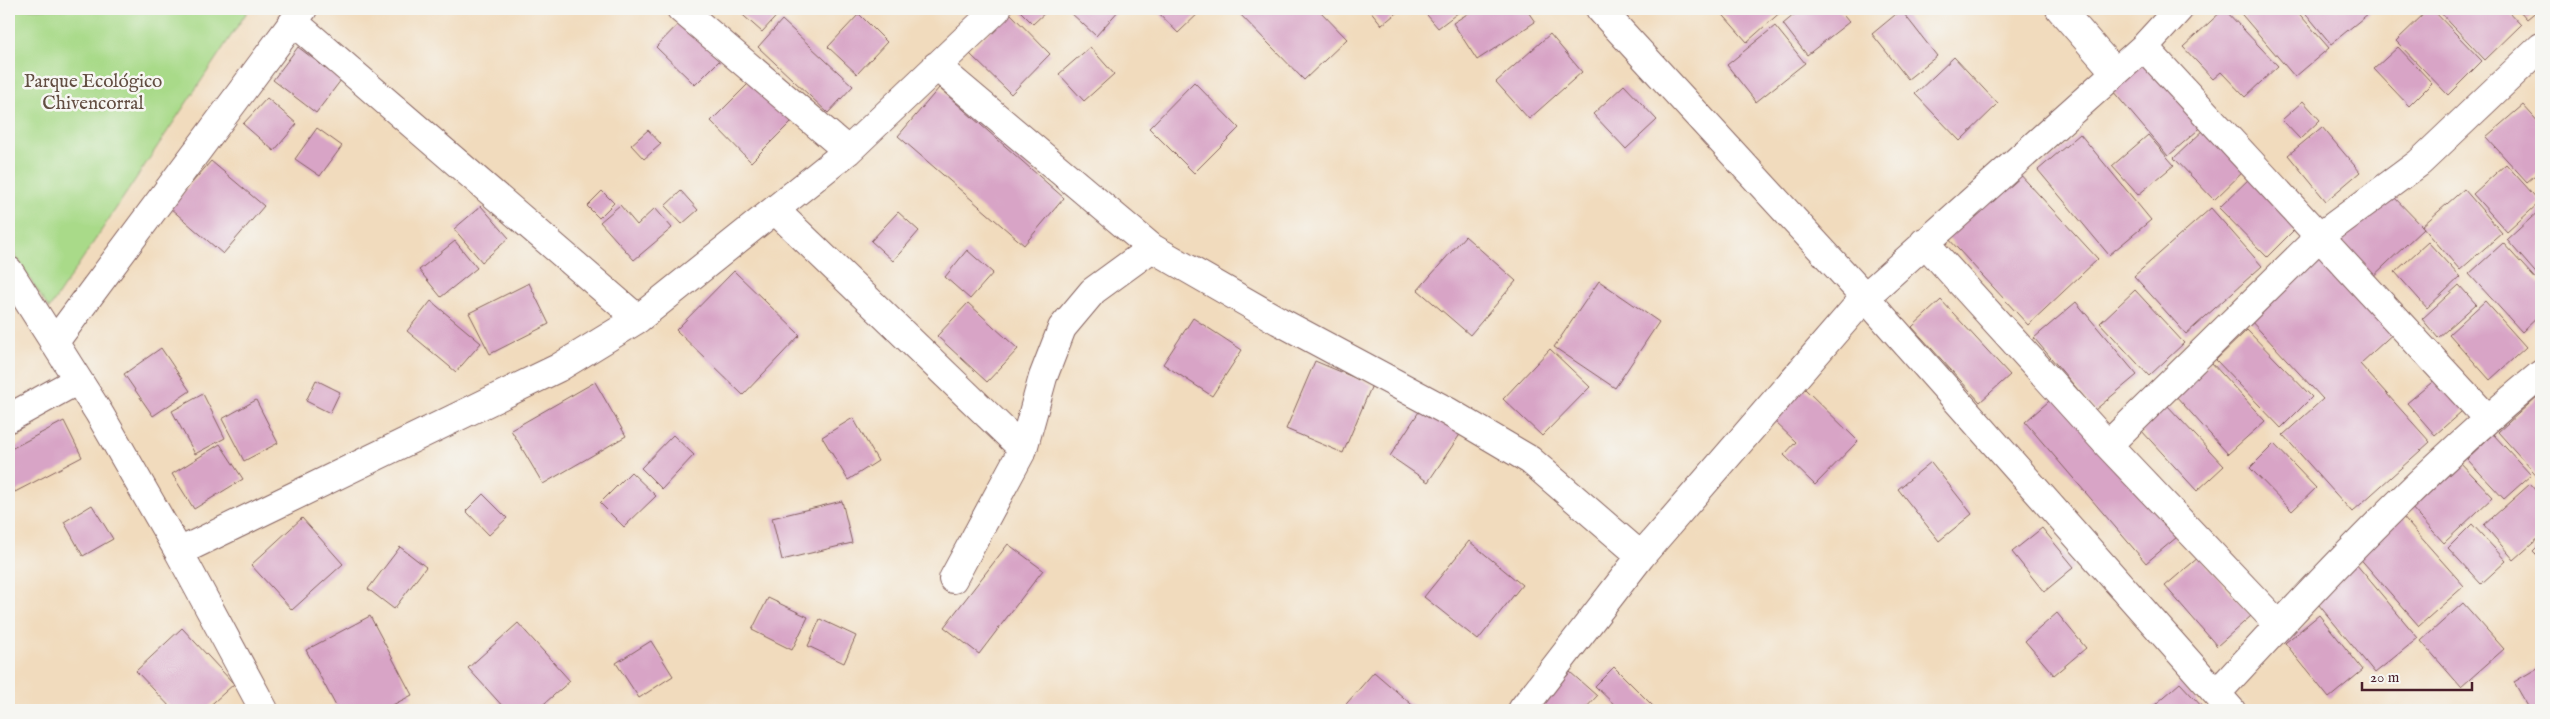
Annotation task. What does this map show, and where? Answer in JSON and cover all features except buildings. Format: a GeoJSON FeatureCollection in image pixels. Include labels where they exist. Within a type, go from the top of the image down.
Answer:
{"type":"FeatureCollection","features":[{"type":"Feature","properties":{"kind":"street"},"geometry":{"type":"LineString","coordinates":[[681,9],[848,151]]}},
{"type":"Feature","properties":{"kind":"street"},"geometry":{"type":"LineString","coordinates":[[179,552],[558,368],[638,319],[848,151],[997,9]]}},
{"type":"Feature","properties":{"kind":"street"},"geometry":{"type":"LineString","coordinates":[[1600,9],[1865,297],[2224,702],[2279,625],[2487,418],[2541,374]]}},
{"type":"Feature","properties":{"kind":"street"},"geometry":{"type":"LineString","coordinates":[[2060,9],[2115,72]]}},
{"type":"Feature","properties":{"kind":"street"},"geometry":{"type":"LineString","coordinates":[[1522,710],[1640,556],[1865,297],[1924,242],[2144,47],[2179,9]]}},
{"type":"Feature","properties":{"kind":"street"},"geometry":{"type":"LineString","coordinates":[[54,343],[299,15],[638,319]]}},
{"type":"Feature","properties":{"kind":"street"},"geometry":{"type":"LineString","coordinates":[[2144,47],[2487,418]]}},
{"type":"Feature","properties":{"kind":"street"},"geometry":{"type":"LineString","coordinates":[[2108,445],[2320,237],[2419,163],[2458,129],[2541,47]]}},
{"type":"Feature","properties":{"kind":"street"},"geometry":{"type":"LineString","coordinates":[[936,66],[1152,248],[1279,321],[1447,411],[1530,460],[1640,556]]}},
{"type":"Feature","properties":{"kind":"street"},"geometry":{"type":"LineString","coordinates":[[775,210],[1023,449]]}},
{"type":"Feature","properties":{"kind":"street"},"geometry":{"type":"LineString","coordinates":[[1924,242],[2108,445],[2279,625]]}},
{"type":"Feature","properties":{"kind":"street"},"geometry":{"type":"LineString","coordinates":[[953,580],[1023,449],[1043,377],[1062,328],[1093,291],[1152,248]]}},
{"type":"Feature","properties":{"kind":"street"},"geometry":{"type":"LineString","coordinates":[[9,271],[78,380],[179,552],[264,710]]}},
{"type":"Feature","properties":{"kind":"street"},"geometry":{"type":"LineString","coordinates":[[9,418],[78,380]]}},
{"type":"Feature","properties":{"kind":"green space","name":"Parque Ecológico Chivencorral"},"geometry":{"type":"Polygon","coordinates":[[[9,9],[249,9],[49,309],[9,246],[9,9]]]}}]}
